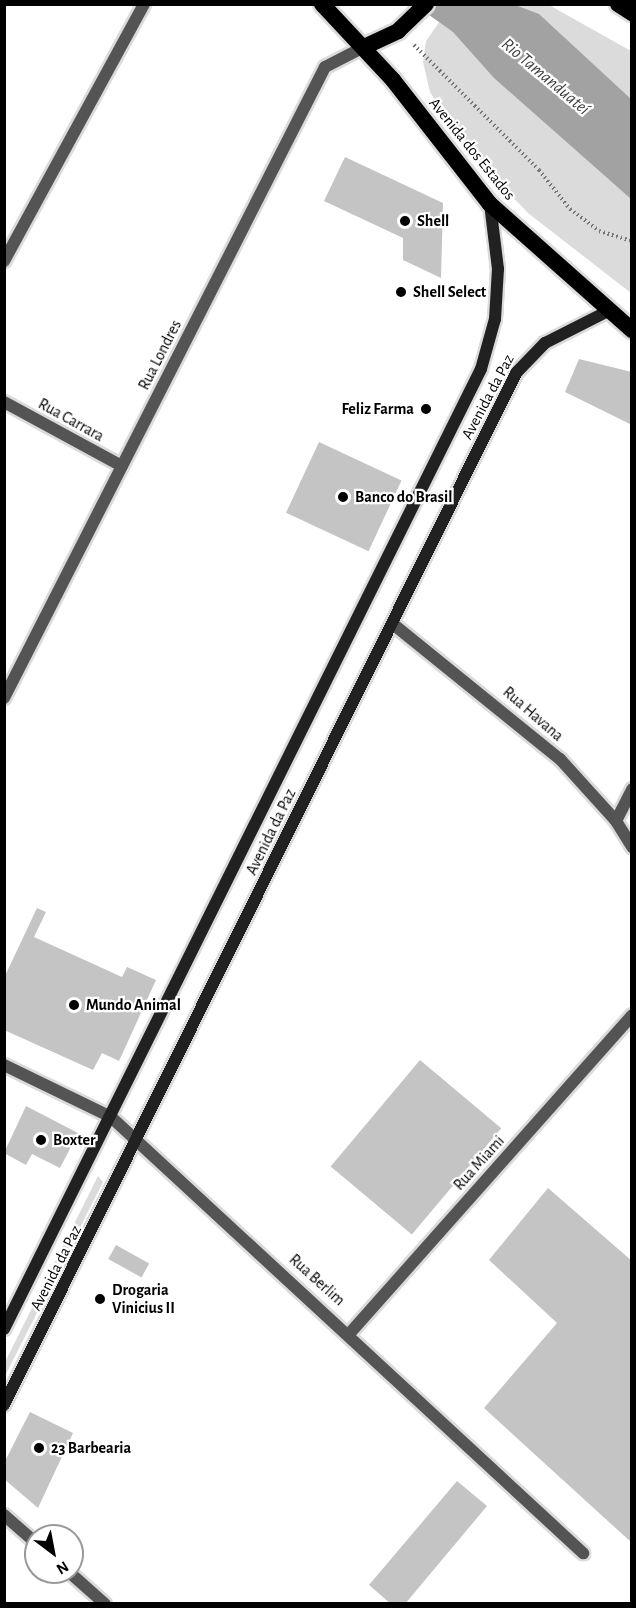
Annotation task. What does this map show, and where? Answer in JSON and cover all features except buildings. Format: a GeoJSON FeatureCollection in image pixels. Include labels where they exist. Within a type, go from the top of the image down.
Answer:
{"type":"FeatureCollection","features":[{"type":"Feature","properties":{"kind":"highway","name":"Avenida dos Estados"},"geometry":{"type":"LineString","coordinates":[[322,4],[364,47],[490,204],[606,312],[632,330]]}},
{"type":"Feature","properties":{"kind":"highway"},"geometry":{"type":"LineString","coordinates":[[364,47],[404,25],[426,4]]}},
{"type":"Feature","properties":{"kind":"highway"},"geometry":{"type":"LineString","coordinates":[[618,4],[632,13]]}},
{"type":"Feature","properties":{"kind":"main road","name":"Avenida da Paz"},"geometry":{"type":"LineString","coordinates":[[4,1329],[481,369],[495,319],[498,269],[490,204]]}},
{"type":"Feature","properties":{"kind":"main road","name":"Avenida da Paz"},"geometry":{"type":"LineString","coordinates":[[4,1405],[138,1142],[516,373],[545,343],[606,312]]}},
{"type":"Feature","properties":{"kind":"street"},"geometry":{"type":"LineString","coordinates":[[4,261],[144,4]]}},
{"type":"Feature","properties":{"kind":"street","name":"Rua Londres"},"geometry":{"type":"LineString","coordinates":[[4,698],[325,67],[364,47]]}},
{"type":"Feature","properties":{"kind":"street","name":"Rua Carrara"},"geometry":{"type":"LineString","coordinates":[[4,402],[122,466]]}},
{"type":"Feature","properties":{"kind":"street","name":"Rua Havana"},"geometry":{"type":"LineString","coordinates":[[393,624],[528,730],[616,821],[632,847]]}},
{"type":"Feature","properties":{"kind":"street"},"geometry":{"type":"LineString","coordinates":[[616,821],[632,789]]}},
{"type":"Feature","properties":{"kind":"street","name":"Rua Miami"},"geometry":{"type":"LineString","coordinates":[[350,1332],[632,1015]]}},
{"type":"Feature","properties":{"kind":"street","name":"Rua Berlim"},"geometry":{"type":"LineString","coordinates":[[4,1065],[111,1117],[350,1332],[583,1553]]}},
{"type":"Feature","properties":{"kind":"street"},"geometry":{"type":"LineString","coordinates":[[4,1515],[24,1532]]}},
{"type":"Feature","properties":{"kind":"street"},"geometry":{"type":"LineString","coordinates":[[82,1584],[105,1604]]}},
{"type":"Feature","properties":{"kind":"path"},"geometry":{"type":"LineString","coordinates":[[404,25],[570,209],[599,231],[632,241]]}},
{"type":"Feature","properties":{"kind":"shaded area"},"geometry":{"type":"Polygon","coordinates":[[[452,4],[549,5],[631,51],[631,293],[528,213],[465,147],[430,92],[423,62],[426,41],[452,4]]]}},
{"type":"Feature","properties":{"kind":"shaded area"},"geometry":{"type":"Polygon","coordinates":[[[98,1176],[103,1182],[5,1376],[5,1362],[98,1176]]]}},
{"type":"Feature","properties":{"kind":"water","name":"Rio Tamanduateí"},"geometry":{"type":"Polygon","coordinates":[[[415,5],[515,5],[539,14],[631,99],[631,199],[494,78],[453,32],[415,5]]]}},
{"type":"Feature","properties":{"kind":"place","name":"Shell"},"geometry":{"type":"Point","coordinates":[405,221]}},
{"type":"Feature","properties":{"kind":"place","name":"Shell Select"},"geometry":{"type":"Point","coordinates":[401,292]}},
{"type":"Feature","properties":{"kind":"place","name":"Feliz Farma"},"geometry":{"type":"Point","coordinates":[426,409]}},
{"type":"Feature","properties":{"kind":"place","name":"Banco do Brasil"},"geometry":{"type":"Point","coordinates":[343,497]}},
{"type":"Feature","properties":{"kind":"place","name":"Mundo Animal"},"geometry":{"type":"Point","coordinates":[74,1005]}},
{"type":"Feature","properties":{"kind":"place","name":"Boxter"},"geometry":{"type":"Point","coordinates":[41,1140]}},
{"type":"Feature","properties":{"kind":"place","name":"Drogaria Vinicius II"},"geometry":{"type":"Point","coordinates":[100,1299]}},
{"type":"Feature","properties":{"kind":"place","name":"23 Barbearia"},"geometry":{"type":"Point","coordinates":[39,1448]}}]}
